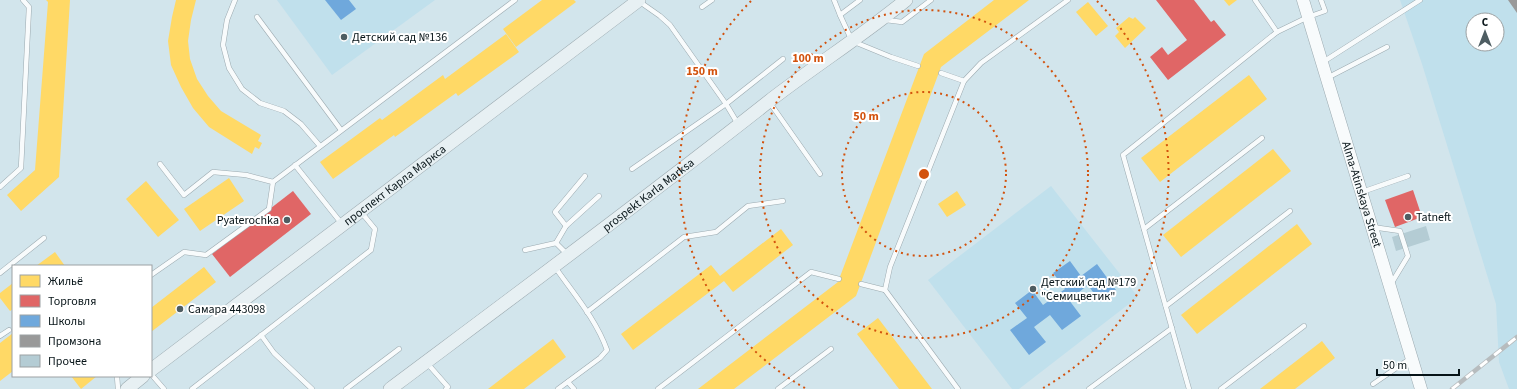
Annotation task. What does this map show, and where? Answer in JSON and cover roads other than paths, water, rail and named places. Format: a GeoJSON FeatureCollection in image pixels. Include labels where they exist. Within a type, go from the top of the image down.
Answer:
{"type":"FeatureCollection","features":[{"type":"Feature","properties":{"kind":"main road","name":"проспект Карла Маркса"},"geometry":{"type":"LineString","coordinates":[[152,369],[638,0]]}},
{"type":"Feature","properties":{"kind":"main road","name":"prospekt Karla Marksa"},"geometry":{"type":"LineString","coordinates":[[390,389],[554,267],[739,126],[769,101],[882,20],[906,0]]}},
{"type":"Feature","properties":{"kind":"main road"},"geometry":{"type":"LineString","coordinates":[[127,389],[142,377]]}},
{"type":"Feature","properties":{"kind":"street","name":"Alma-Atinskaya Street"},"geometry":{"type":"LineString","coordinates":[[1303,0],[1421,389]]}},
{"type":"Feature","properties":{"kind":"lane"},"geometry":{"type":"LineString","coordinates":[[0,187],[22,168],[29,7],[23,0]]}},
{"type":"Feature","properties":{"kind":"lane"},"geometry":{"type":"LineString","coordinates":[[235,0],[227,20],[223,44],[229,68],[242,90],[260,103],[284,111],[301,124],[320,146]]}},
{"type":"Feature","properties":{"kind":"lane"},"geometry":{"type":"LineString","coordinates":[[152,274],[184,252],[206,255],[269,208],[274,182],[515,0]]}},
{"type":"Feature","properties":{"kind":"lane"},"geometry":{"type":"LineString","coordinates":[[638,0],[670,25],[726,104],[739,126]]}},
{"type":"Feature","properties":{"kind":"lane"},"geometry":{"type":"LineString","coordinates":[[702,7],[712,0]]}},
{"type":"Feature","properties":{"kind":"lane"},"geometry":{"type":"LineString","coordinates":[[834,0],[852,41],[918,66]]}},
{"type":"Feature","properties":{"kind":"lane"},"geometry":{"type":"LineString","coordinates":[[840,15],[860,0]]}},
{"type":"Feature","properties":{"kind":"lane"},"geometry":{"type":"LineString","coordinates":[[882,20],[902,22],[932,0]]}},
{"type":"Feature","properties":{"kind":"lane"},"geometry":{"type":"LineString","coordinates":[[885,290],[890,267],[964,81],[981,63],[1068,0]]}},
{"type":"Feature","properties":{"kind":"lane"},"geometry":{"type":"LineString","coordinates":[[1255,0],[1278,32]]}},
{"type":"Feature","properties":{"kind":"lane"},"geometry":{"type":"LineString","coordinates":[[1189,389],[1123,155],[1278,32],[1308,17],[1325,11],[1321,0]]}},
{"type":"Feature","properties":{"kind":"lane"},"geometry":{"type":"LineString","coordinates":[[1322,63],[1420,0]]}},
{"type":"Feature","properties":{"kind":"lane"},"geometry":{"type":"LineString","coordinates":[[256,17],[341,130]]}},
{"type":"Feature","properties":{"kind":"lane"},"geometry":{"type":"LineString","coordinates":[[1327,78],[1387,47]]}},
{"type":"Feature","properties":{"kind":"lane"},"geometry":{"type":"LineString","coordinates":[[632,169],[726,104],[783,59]]}},
{"type":"Feature","properties":{"kind":"lane"},"geometry":{"type":"LineString","coordinates":[[941,73],[964,81]]}},
{"type":"Feature","properties":{"kind":"lane"},"geometry":{"type":"LineString","coordinates":[[769,101],[820,174]]}},
{"type":"Feature","properties":{"kind":"lane"},"geometry":{"type":"LineString","coordinates":[[1144,229],[1262,138]]}},
{"type":"Feature","properties":{"kind":"lane"},"geometry":{"type":"LineString","coordinates":[[160,164],[184,195],[213,172],[246,175],[274,182]]}},
{"type":"Feature","properties":{"kind":"lane"},"geometry":{"type":"LineString","coordinates":[[295,165],[343,225]]}},
{"type":"Feature","properties":{"kind":"lane"},"geometry":{"type":"LineString","coordinates":[[566,226],[555,212],[585,176]]}},
{"type":"Feature","properties":{"kind":"lane"},"geometry":{"type":"LineString","coordinates":[[1362,192],[1408,176]]}},
{"type":"Feature","properties":{"kind":"lane"},"geometry":{"type":"LineString","coordinates":[[525,250],[556,243],[566,226],[599,196]]}},
{"type":"Feature","properties":{"kind":"lane"},"geometry":{"type":"LineString","coordinates":[[587,312],[684,238],[716,232],[748,206],[783,201]]}},
{"type":"Feature","properties":{"kind":"lane"},"geometry":{"type":"LineString","coordinates":[[192,389],[371,250],[375,229],[361,211]]}},
{"type":"Feature","properties":{"kind":"lane"},"geometry":{"type":"LineString","coordinates":[[1166,306],[1290,211]]}},
{"type":"Feature","properties":{"kind":"lane"},"geometry":{"type":"LineString","coordinates":[[1372,227],[1400,231],[1408,256],[1390,287]]}},
{"type":"Feature","properties":{"kind":"lane"},"geometry":{"type":"LineString","coordinates":[[0,273],[44,238]]}},
{"type":"Feature","properties":{"kind":"lane"},"geometry":{"type":"LineString","coordinates":[[556,243],[568,256]]}},
{"type":"Feature","properties":{"kind":"lane"},"geometry":{"type":"LineString","coordinates":[[554,267],[587,312],[603,339],[607,350],[600,358],[558,389]]}},
{"type":"Feature","properties":{"kind":"lane"},"geometry":{"type":"LineString","coordinates":[[658,389],[811,272],[839,279]]}},
{"type":"Feature","properties":{"kind":"lane"},"geometry":{"type":"LineString","coordinates":[[861,284],[885,290],[958,389]]}},
{"type":"Feature","properties":{"kind":"lane"},"geometry":{"type":"LineString","coordinates":[[1221,389],[1304,326]]}},
{"type":"Feature","properties":{"kind":"lane"},"geometry":{"type":"LineString","coordinates":[[1089,389],[1172,328]]}},
{"type":"Feature","properties":{"kind":"lane"},"geometry":{"type":"LineString","coordinates":[[0,336],[9,330]]}},
{"type":"Feature","properties":{"kind":"lane"},"geometry":{"type":"LineString","coordinates":[[261,335],[274,353],[312,389]]}},
{"type":"Feature","properties":{"kind":"lane"},"geometry":{"type":"LineString","coordinates":[[346,389],[399,349]]}},
{"type":"Feature","properties":{"kind":"lane"},"geometry":{"type":"LineString","coordinates":[[778,389],[831,349]]}},
{"type":"Feature","properties":{"kind":"lane"},"geometry":{"type":"LineString","coordinates":[[1373,384],[1411,358]]}},
{"type":"Feature","properties":{"kind":"lane"},"geometry":{"type":"LineString","coordinates":[[426,362],[448,388],[446,389]]}},
{"type":"Feature","properties":{"kind":"lane"},"geometry":{"type":"LineString","coordinates":[[152,375],[164,389]]}},
{"type":"Feature","properties":{"kind":"lane"},"geometry":{"type":"LineString","coordinates":[[117,377],[118,389]]}},
{"type":"Feature","properties":{"kind":"lane"},"geometry":{"type":"LineString","coordinates":[[568,382],[574,389]]}},
{"type":"Feature","properties":{"kind":"railway"},"geometry":{"type":"LineString","coordinates":[[1452,389],[1517,337]]}},
{"type":"Feature","properties":{"kind":"place","name":"Детский сад №136"},"geometry":{"type":"Point","coordinates":[344,37]}},
{"type":"Feature","properties":{"kind":"place","name":"Tatneft"},"geometry":{"type":"Point","coordinates":[1408,217]}},
{"type":"Feature","properties":{"kind":"place","name":"Pyaterochka"},"geometry":{"type":"Point","coordinates":[287,220]}},
{"type":"Feature","properties":{"kind":"place","name":"Детский сад №179 \"Семицветик\""},"geometry":{"type":"Point","coordinates":[1033,289]}},
{"type":"Feature","properties":{"kind":"place","name":"Самара 443098"},"geometry":{"type":"Point","coordinates":[180,309]}}]}
